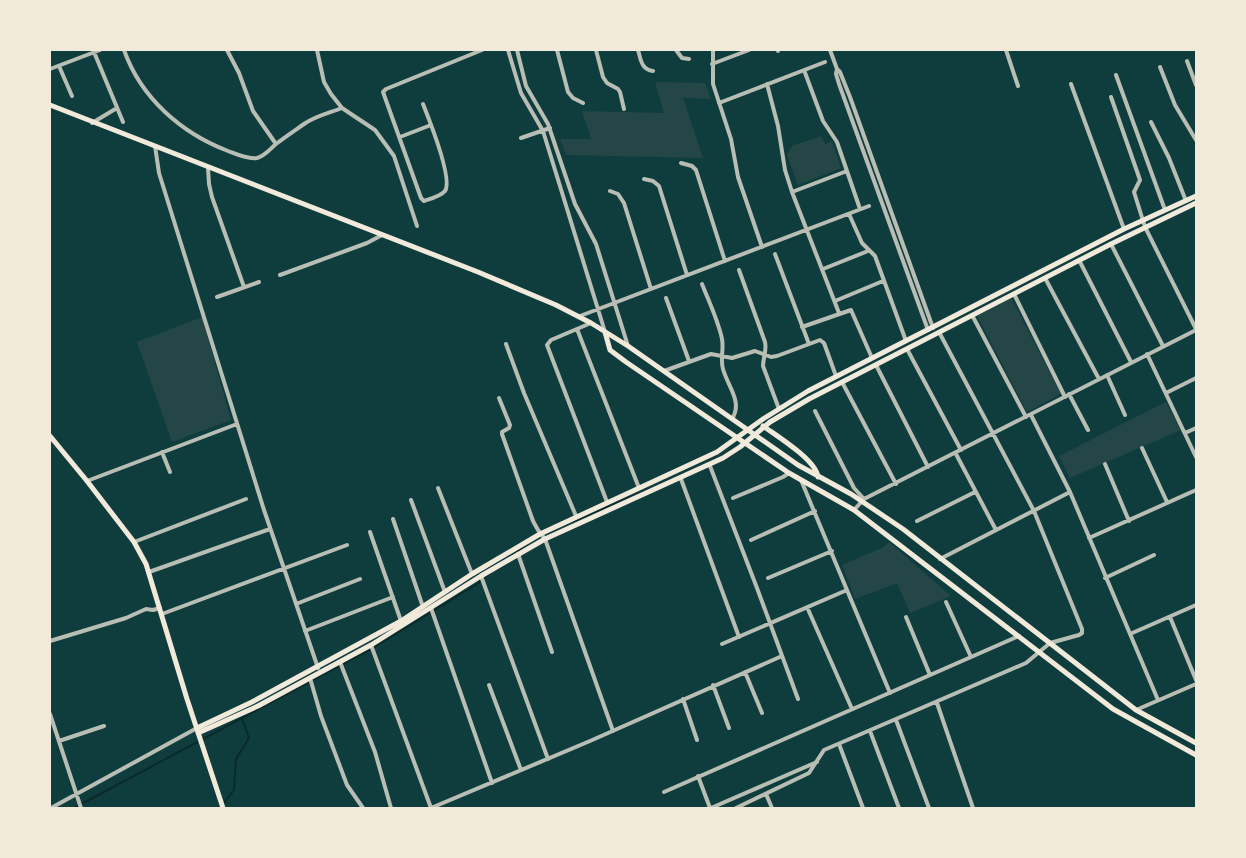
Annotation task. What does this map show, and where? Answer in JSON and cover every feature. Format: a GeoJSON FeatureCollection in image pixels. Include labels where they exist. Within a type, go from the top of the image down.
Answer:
{"type":"FeatureCollection","features":[{"type":"Feature","properties":{"kind":"main road"},"geometry":{"type":"LineString","coordinates":[[50,105],[478,272],[591,322],[664,371],[754,436],[818,477],[863,500],[1136,710],[1196,742]]}},
{"type":"Feature","properties":{"kind":"main road"},"geometry":{"type":"LineString","coordinates":[[198,731],[401,621],[472,574],[540,534],[717,452],[779,409],[836,376],[1142,220],[1196,196]]}},
{"type":"Feature","properties":{"kind":"main road"},"geometry":{"type":"LineString","coordinates":[[198,731],[237,716],[371,646],[481,576],[545,540],[710,466],[730,455],[784,413],[842,382],[1079,260],[1196,203]]}},
{"type":"Feature","properties":{"kind":"main road"},"geometry":{"type":"LineString","coordinates":[[605,332],[612,352],[801,480],[854,510],[1113,709],[1196,755]]}},
{"type":"Feature","properties":{"kind":"main road"},"geometry":{"type":"LineString","coordinates":[[758,423],[808,461],[818,477]]}},
{"type":"Feature","properties":{"kind":"main road"},"geometry":{"type":"LineString","coordinates":[[50,436],[134,542],[142,556],[149,572],[223,808]]}},
{"type":"Feature","properties":{"kind":"street"},"geometry":{"type":"LineString","coordinates":[[50,69],[100,50]]}},
{"type":"Feature","properties":{"kind":"street"},"geometry":{"type":"LineString","coordinates":[[124,50],[133,70],[152,98],[168,116],[188,131],[216,146],[251,158],[258,158],[264,155],[276,144],[311,120],[342,108]]}},
{"type":"Feature","properties":{"kind":"street"},"geometry":{"type":"LineString","coordinates":[[227,50],[239,73],[253,111],[276,144]]}},
{"type":"Feature","properties":{"kind":"street"},"geometry":{"type":"LineString","coordinates":[[317,50],[327,89],[342,108],[374,130],[388,146],[398,164],[417,226]]}},
{"type":"Feature","properties":{"kind":"street"},"geometry":{"type":"LineString","coordinates":[[462,50],[465,56]]}},
{"type":"Feature","properties":{"kind":"street"},"geometry":{"type":"LineString","coordinates":[[423,104],[440,154],[447,182],[446,189],[442,194],[423,201],[386,101],[384,90],[482,50]]}},
{"type":"Feature","properties":{"kind":"street"},"geometry":{"type":"LineString","coordinates":[[508,50],[521,93],[543,131],[605,332]]}},
{"type":"Feature","properties":{"kind":"street"},"geometry":{"type":"LineString","coordinates":[[517,50],[526,86],[550,128],[575,204],[596,244],[628,346]]}},
{"type":"Feature","properties":{"kind":"street"},"geometry":{"type":"LineString","coordinates":[[557,50],[568,92],[573,98],[583,103]]}},
{"type":"Feature","properties":{"kind":"street"},"geometry":{"type":"LineString","coordinates":[[596,50],[603,77],[607,83],[618,88],[624,109]]}},
{"type":"Feature","properties":{"kind":"street"},"geometry":{"type":"LineString","coordinates":[[638,50],[642,65],[653,71]]}},
{"type":"Feature","properties":{"kind":"street"},"geometry":{"type":"LineString","coordinates":[[676,50],[682,58],[689,59]]}},
{"type":"Feature","properties":{"kind":"street"},"geometry":{"type":"LineString","coordinates":[[713,50],[713,84],[731,139],[738,177],[762,247]]}},
{"type":"Feature","properties":{"kind":"street"},"geometry":{"type":"LineString","coordinates":[[712,64],[749,50]]}},
{"type":"Feature","properties":{"kind":"street"},"geometry":{"type":"LineString","coordinates":[[830,50],[850,97],[930,329]]}},
{"type":"Feature","properties":{"kind":"street"},"geometry":{"type":"LineString","coordinates":[[1006,50],[1018,86]]}},
{"type":"Feature","properties":{"kind":"street"},"geometry":{"type":"LineString","coordinates":[[94,52],[122,122]]}},
{"type":"Feature","properties":{"kind":"street"},"geometry":{"type":"LineString","coordinates":[[1187,61],[1196,85]]}},
{"type":"Feature","properties":{"kind":"street"},"geometry":{"type":"LineString","coordinates":[[719,103],[825,62]]}},
{"type":"Feature","properties":{"kind":"street"},"geometry":{"type":"LineString","coordinates":[[59,66],[72,96]]}},
{"type":"Feature","properties":{"kind":"street"},"geometry":{"type":"LineString","coordinates":[[1160,67],[1175,106],[1196,140]]}},
{"type":"Feature","properties":{"kind":"street"},"geometry":{"type":"LineString","coordinates":[[804,70],[823,122],[836,139],[860,209]]}},
{"type":"Feature","properties":{"kind":"street"},"geometry":{"type":"LineString","coordinates":[[1116,75],[1164,210]]}},
{"type":"Feature","properties":{"kind":"street"},"geometry":{"type":"LineString","coordinates":[[767,84],[792,192],[839,313]]}},
{"type":"Feature","properties":{"kind":"street"},"geometry":{"type":"LineString","coordinates":[[1072,84],[1124,229]]}},
{"type":"Feature","properties":{"kind":"street"},"geometry":{"type":"LineString","coordinates":[[854,510],[863,500],[1196,330],[1142,220],[1134,192],[1140,180],[1111,97]]}},
{"type":"Feature","properties":{"kind":"street"},"geometry":{"type":"LineString","coordinates":[[92,122],[117,108]]}},
{"type":"Feature","properties":{"kind":"street"},"geometry":{"type":"LineString","coordinates":[[1151,122],[1169,158],[1186,201]]}},
{"type":"Feature","properties":{"kind":"street"},"geometry":{"type":"LineString","coordinates":[[400,137],[431,125]]}},
{"type":"Feature","properties":{"kind":"street"},"geometry":{"type":"LineString","coordinates":[[521,138],[550,128]]}},
{"type":"Feature","properties":{"kind":"street"},"geometry":{"type":"LineString","coordinates":[[156,146],[159,173],[236,424],[320,673]]}},
{"type":"Feature","properties":{"kind":"street"},"geometry":{"type":"LineString","coordinates":[[681,163],[692,166],[696,170],[725,261]]}},
{"type":"Feature","properties":{"kind":"street"},"geometry":{"type":"LineString","coordinates":[[208,168],[212,197],[244,287]]}},
{"type":"Feature","properties":{"kind":"street"},"geometry":{"type":"LineString","coordinates":[[792,192],[847,171]]}},
{"type":"Feature","properties":{"kind":"street"},"geometry":{"type":"LineString","coordinates":[[644,179],[653,181],[659,186],[687,275]]}},
{"type":"Feature","properties":{"kind":"street"},"geometry":{"type":"LineString","coordinates":[[610,191],[618,194],[624,203],[651,289]]}},
{"type":"Feature","properties":{"kind":"street"},"geometry":{"type":"LineString","coordinates":[[580,316],[869,206]]}},
{"type":"Feature","properties":{"kind":"street"},"geometry":{"type":"LineString","coordinates":[[849,214],[860,239],[875,256],[906,341]]}},
{"type":"Feature","properties":{"kind":"street"},"geometry":{"type":"LineString","coordinates":[[280,275],[367,243],[382,235]]}},
{"type":"Feature","properties":{"kind":"street"},"geometry":{"type":"LineString","coordinates":[[1111,244],[1163,346]]}},
{"type":"Feature","properties":{"kind":"street"},"geometry":{"type":"LineString","coordinates":[[823,269],[868,250]]}},
{"type":"Feature","properties":{"kind":"street"},"geometry":{"type":"LineString","coordinates":[[775,254],[809,344]]}},
{"type":"Feature","properties":{"kind":"street"},"geometry":{"type":"LineString","coordinates":[[1079,260],[1131,362]]}},
{"type":"Feature","properties":{"kind":"street"},"geometry":{"type":"LineString","coordinates":[[739,270],[765,342],[763,366],[779,409]]}},
{"type":"Feature","properties":{"kind":"street"},"geometry":{"type":"LineString","coordinates":[[1044,278],[1099,379]]}},
{"type":"Feature","properties":{"kind":"street"},"geometry":{"type":"LineString","coordinates":[[835,301],[883,281]]}},
{"type":"Feature","properties":{"kind":"street"},"geometry":{"type":"LineString","coordinates":[[217,297],[259,282]]}},
{"type":"Feature","properties":{"kind":"street"},"geometry":{"type":"LineString","coordinates":[[702,284],[721,334],[723,347],[722,369],[737,408],[732,419]]}},
{"type":"Feature","properties":{"kind":"street"},"geometry":{"type":"LineString","coordinates":[[1014,294],[1067,396],[1088,430]]}},
{"type":"Feature","properties":{"kind":"street"},"geometry":{"type":"LineString","coordinates":[[666,298],[689,361]]}},
{"type":"Feature","properties":{"kind":"street"},"geometry":{"type":"LineString","coordinates":[[802,327],[839,313],[849,310],[853,311],[872,358]]}},
{"type":"Feature","properties":{"kind":"street"},"geometry":{"type":"LineString","coordinates":[[972,315],[1026,417]]}},
{"type":"Feature","properties":{"kind":"street"},"geometry":{"type":"LineString","coordinates":[[591,322],[551,340],[547,345],[607,502]]}},
{"type":"Feature","properties":{"kind":"street"},"geometry":{"type":"LineString","coordinates":[[577,329],[639,488]]}},
{"type":"Feature","properties":{"kind":"street"},"geometry":{"type":"LineString","coordinates":[[736,808],[809,773],[824,750],[1026,663],[1050,643],[1081,634],[1082,629],[1034,511],[940,332]]}},
{"type":"Feature","properties":{"kind":"street"},"geometry":{"type":"LineString","coordinates":[[664,371],[710,354],[735,358],[756,351],[771,356],[783,355],[817,340],[822,342],[836,376]]}},
{"type":"Feature","properties":{"kind":"street"},"geometry":{"type":"LineString","coordinates":[[506,344],[524,394],[576,516]]}},
{"type":"Feature","properties":{"kind":"street"},"geometry":{"type":"LineString","coordinates":[[907,349],[962,450]]}},
{"type":"Feature","properties":{"kind":"street"},"geometry":{"type":"LineString","coordinates":[[1147,354],[1196,457]]}},
{"type":"Feature","properties":{"kind":"street"},"geometry":{"type":"LineString","coordinates":[[876,365],[928,467]]}},
{"type":"Feature","properties":{"kind":"street"},"geometry":{"type":"LineString","coordinates":[[1107,375],[1125,415]]}},
{"type":"Feature","properties":{"kind":"street"},"geometry":{"type":"LineString","coordinates":[[1166,393],[1196,378]]}},
{"type":"Feature","properties":{"kind":"street"},"geometry":{"type":"LineString","coordinates":[[842,382],[896,484]]}},
{"type":"Feature","properties":{"kind":"street"},"geometry":{"type":"LineString","coordinates":[[499,398],[510,425],[502,434],[533,521],[545,540],[613,731]]}},
{"type":"Feature","properties":{"kind":"street"},"geometry":{"type":"LineString","coordinates":[[815,411],[854,488],[863,500]]}},
{"type":"Feature","properties":{"kind":"street"},"geometry":{"type":"LineString","coordinates":[[1031,414],[1070,492],[1158,700]]}},
{"type":"Feature","properties":{"kind":"street"},"geometry":{"type":"LineString","coordinates":[[87,481],[236,424]]}},
{"type":"Feature","properties":{"kind":"street"},"geometry":{"type":"LineString","coordinates":[[1185,433],[1196,428]]}},
{"type":"Feature","properties":{"kind":"street"},"geometry":{"type":"LineString","coordinates":[[1142,448],[1167,502]]}},
{"type":"Feature","properties":{"kind":"street"},"geometry":{"type":"LineString","coordinates":[[162,452],[170,472]]}},
{"type":"Feature","properties":{"kind":"street"},"geometry":{"type":"LineString","coordinates":[[956,454],[996,530]]}},
{"type":"Feature","properties":{"kind":"street"},"geometry":{"type":"LineString","coordinates":[[1105,464],[1129,520]]}},
{"type":"Feature","properties":{"kind":"street"},"geometry":{"type":"LineString","coordinates":[[710,466],[798,699]]}},
{"type":"Feature","properties":{"kind":"street"},"geometry":{"type":"LineString","coordinates":[[733,498],[783,477],[789,472]]}},
{"type":"Feature","properties":{"kind":"street"},"geometry":{"type":"LineString","coordinates":[[681,479],[739,637]]}},
{"type":"Feature","properties":{"kind":"street"},"geometry":{"type":"LineString","coordinates":[[801,480],[890,693]]}},
{"type":"Feature","properties":{"kind":"street"},"geometry":{"type":"LineString","coordinates":[[438,488],[472,574]]}},
{"type":"Feature","properties":{"kind":"street"},"geometry":{"type":"LineString","coordinates":[[1089,538],[1196,490]]}},
{"type":"Feature","properties":{"kind":"street"},"geometry":{"type":"LineString","coordinates":[[917,521],[975,492]]}},
{"type":"Feature","properties":{"kind":"street"},"geometry":{"type":"LineString","coordinates":[[940,559],[1070,492]]}},
{"type":"Feature","properties":{"kind":"street"},"geometry":{"type":"LineString","coordinates":[[134,542],[246,499]]}},
{"type":"Feature","properties":{"kind":"street"},"geometry":{"type":"LineString","coordinates":[[411,500],[445,592]]}},
{"type":"Feature","properties":{"kind":"street"},"geometry":{"type":"LineString","coordinates":[[751,540],[815,511]]}},
{"type":"Feature","properties":{"kind":"street"},"geometry":{"type":"LineString","coordinates":[[393,519],[423,607]]}},
{"type":"Feature","properties":{"kind":"street"},"geometry":{"type":"LineString","coordinates":[[149,572],[270,529]]}},
{"type":"Feature","properties":{"kind":"street"},"geometry":{"type":"LineString","coordinates":[[370,532],[401,621]]}},
{"type":"Feature","properties":{"kind":"street"},"geometry":{"type":"LineString","coordinates":[[162,614],[347,545]]}},
{"type":"Feature","properties":{"kind":"street"},"geometry":{"type":"LineString","coordinates":[[768,578],[832,551]]}},
{"type":"Feature","properties":{"kind":"street"},"geometry":{"type":"LineString","coordinates":[[518,554],[552,652]]}},
{"type":"Feature","properties":{"kind":"street"},"geometry":{"type":"LineString","coordinates":[[1105,578],[1154,556]]}},
{"type":"Feature","properties":{"kind":"street"},"geometry":{"type":"LineString","coordinates":[[481,576],[548,759]]}},
{"type":"Feature","properties":{"kind":"street"},"geometry":{"type":"LineString","coordinates":[[296,604],[360,579]]}},
{"type":"Feature","properties":{"kind":"street"},"geometry":{"type":"LineString","coordinates":[[722,644],[847,590]]}},
{"type":"Feature","properties":{"kind":"street"},"geometry":{"type":"LineString","coordinates":[[305,631],[393,597]]}},
{"type":"Feature","properties":{"kind":"street"},"geometry":{"type":"LineString","coordinates":[[946,602],[971,657]]}},
{"type":"Feature","properties":{"kind":"street"},"geometry":{"type":"LineString","coordinates":[[1130,634],[1196,605]]}},
{"type":"Feature","properties":{"kind":"street"},"geometry":{"type":"LineString","coordinates":[[807,607],[852,710]]}},
{"type":"Feature","properties":{"kind":"street"},"geometry":{"type":"LineString","coordinates":[[50,641],[126,618],[146,609],[160,608]]}},
{"type":"Feature","properties":{"kind":"street"},"geometry":{"type":"LineString","coordinates":[[431,608],[492,783]]}},
{"type":"Feature","properties":{"kind":"street"},"geometry":{"type":"LineString","coordinates":[[906,617],[930,676]]}},
{"type":"Feature","properties":{"kind":"street"},"geometry":{"type":"LineString","coordinates":[[1170,617],[1196,680]]}},
{"type":"Feature","properties":{"kind":"street"},"geometry":{"type":"LineString","coordinates":[[664,792],[1019,636]]}},
{"type":"Feature","properties":{"kind":"street"},"geometry":{"type":"LineString","coordinates":[[371,646],[432,808],[782,656]]}},
{"type":"Feature","properties":{"kind":"street"},"geometry":{"type":"LineString","coordinates":[[340,662],[374,748],[390,808]]}},
{"type":"Feature","properties":{"kind":"street"},"geometry":{"type":"LineString","coordinates":[[745,672],[762,713]]}},
{"type":"Feature","properties":{"kind":"street"},"geometry":{"type":"LineString","coordinates":[[310,678],[320,716],[347,785],[363,808]]}},
{"type":"Feature","properties":{"kind":"street"},"geometry":{"type":"LineString","coordinates":[[1136,710],[1196,684]]}},
{"type":"Feature","properties":{"kind":"street"},"geometry":{"type":"LineString","coordinates":[[489,685],[521,770]]}},
{"type":"Feature","properties":{"kind":"street"},"geometry":{"type":"LineString","coordinates":[[713,685],[729,728]]}},
{"type":"Feature","properties":{"kind":"street"},"geometry":{"type":"LineString","coordinates":[[683,699],[697,740]]}},
{"type":"Feature","properties":{"kind":"street"},"geometry":{"type":"LineString","coordinates":[[937,702],[973,808]]}},
{"type":"Feature","properties":{"kind":"street"},"geometry":{"type":"LineString","coordinates":[[50,714],[81,808]]}},
{"type":"Feature","properties":{"kind":"street"},"geometry":{"type":"LineString","coordinates":[[896,720],[929,808]]}},
{"type":"Feature","properties":{"kind":"street"},"geometry":{"type":"LineString","coordinates":[[59,741],[104,726]]}},
{"type":"Feature","properties":{"kind":"street"},"geometry":{"type":"LineString","coordinates":[[51,808],[198,731]]}},
{"type":"Feature","properties":{"kind":"street"},"geometry":{"type":"LineString","coordinates":[[870,731],[898,808]]}},
{"type":"Feature","properties":{"kind":"street"},"geometry":{"type":"LineString","coordinates":[[839,744],[863,808]]}},
{"type":"Feature","properties":{"kind":"street"},"geometry":{"type":"LineString","coordinates":[[698,776],[711,808],[817,762]]}},
{"type":"Feature","properties":{"kind":"street"},"geometry":{"type":"LineString","coordinates":[[766,794],[772,808]]}},
{"type":"Feature","properties":{"kind":"shaded area"},"geometry":{"type":"Polygon","coordinates":[[[655,82],[705,83],[711,99],[683,98],[703,158],[566,155],[560,139],[591,139],[582,111],[664,113],[655,82]]]}},
{"type":"Feature","properties":{"kind":"shaded area"},"geometry":{"type":"Polygon","coordinates":[[[821,136],[825,144],[832,141],[841,168],[798,185],[787,155],[792,146],[821,136]]]}},
{"type":"Feature","properties":{"kind":"shaded area"},"geometry":{"type":"Polygon","coordinates":[[[1011,298],[1061,394],[1027,412],[977,316],[1011,298]]]}},
{"type":"Feature","properties":{"kind":"shaded area"},"geometry":{"type":"Polygon","coordinates":[[[202,317],[231,420],[172,442],[137,342],[202,317]]]}},
{"type":"Feature","properties":{"kind":"shaded area"},"geometry":{"type":"Polygon","coordinates":[[[1166,402],[1181,430],[1070,478],[1059,456],[1166,402]]]}},
{"type":"Feature","properties":{"kind":"shaded area"},"geometry":{"type":"Polygon","coordinates":[[[889,542],[951,596],[910,613],[897,583],[855,599],[842,565],[884,547],[889,542]]]}},
{"type":"Feature","properties":{"kind":"waterway"},"geometry":{"type":"LineString","coordinates":[[574,521],[650,489]]}},
{"type":"Feature","properties":{"kind":"waterway"},"geometry":{"type":"LineString","coordinates":[[513,555],[527,544]]}},
{"type":"Feature","properties":{"kind":"waterway"},"geometry":{"type":"LineString","coordinates":[[74,808],[373,648],[477,584],[490,573]]}},
{"type":"Feature","properties":{"kind":"waterway"},"geometry":{"type":"LineString","coordinates":[[220,808],[234,790],[236,759],[249,738],[242,718]]}}]}
